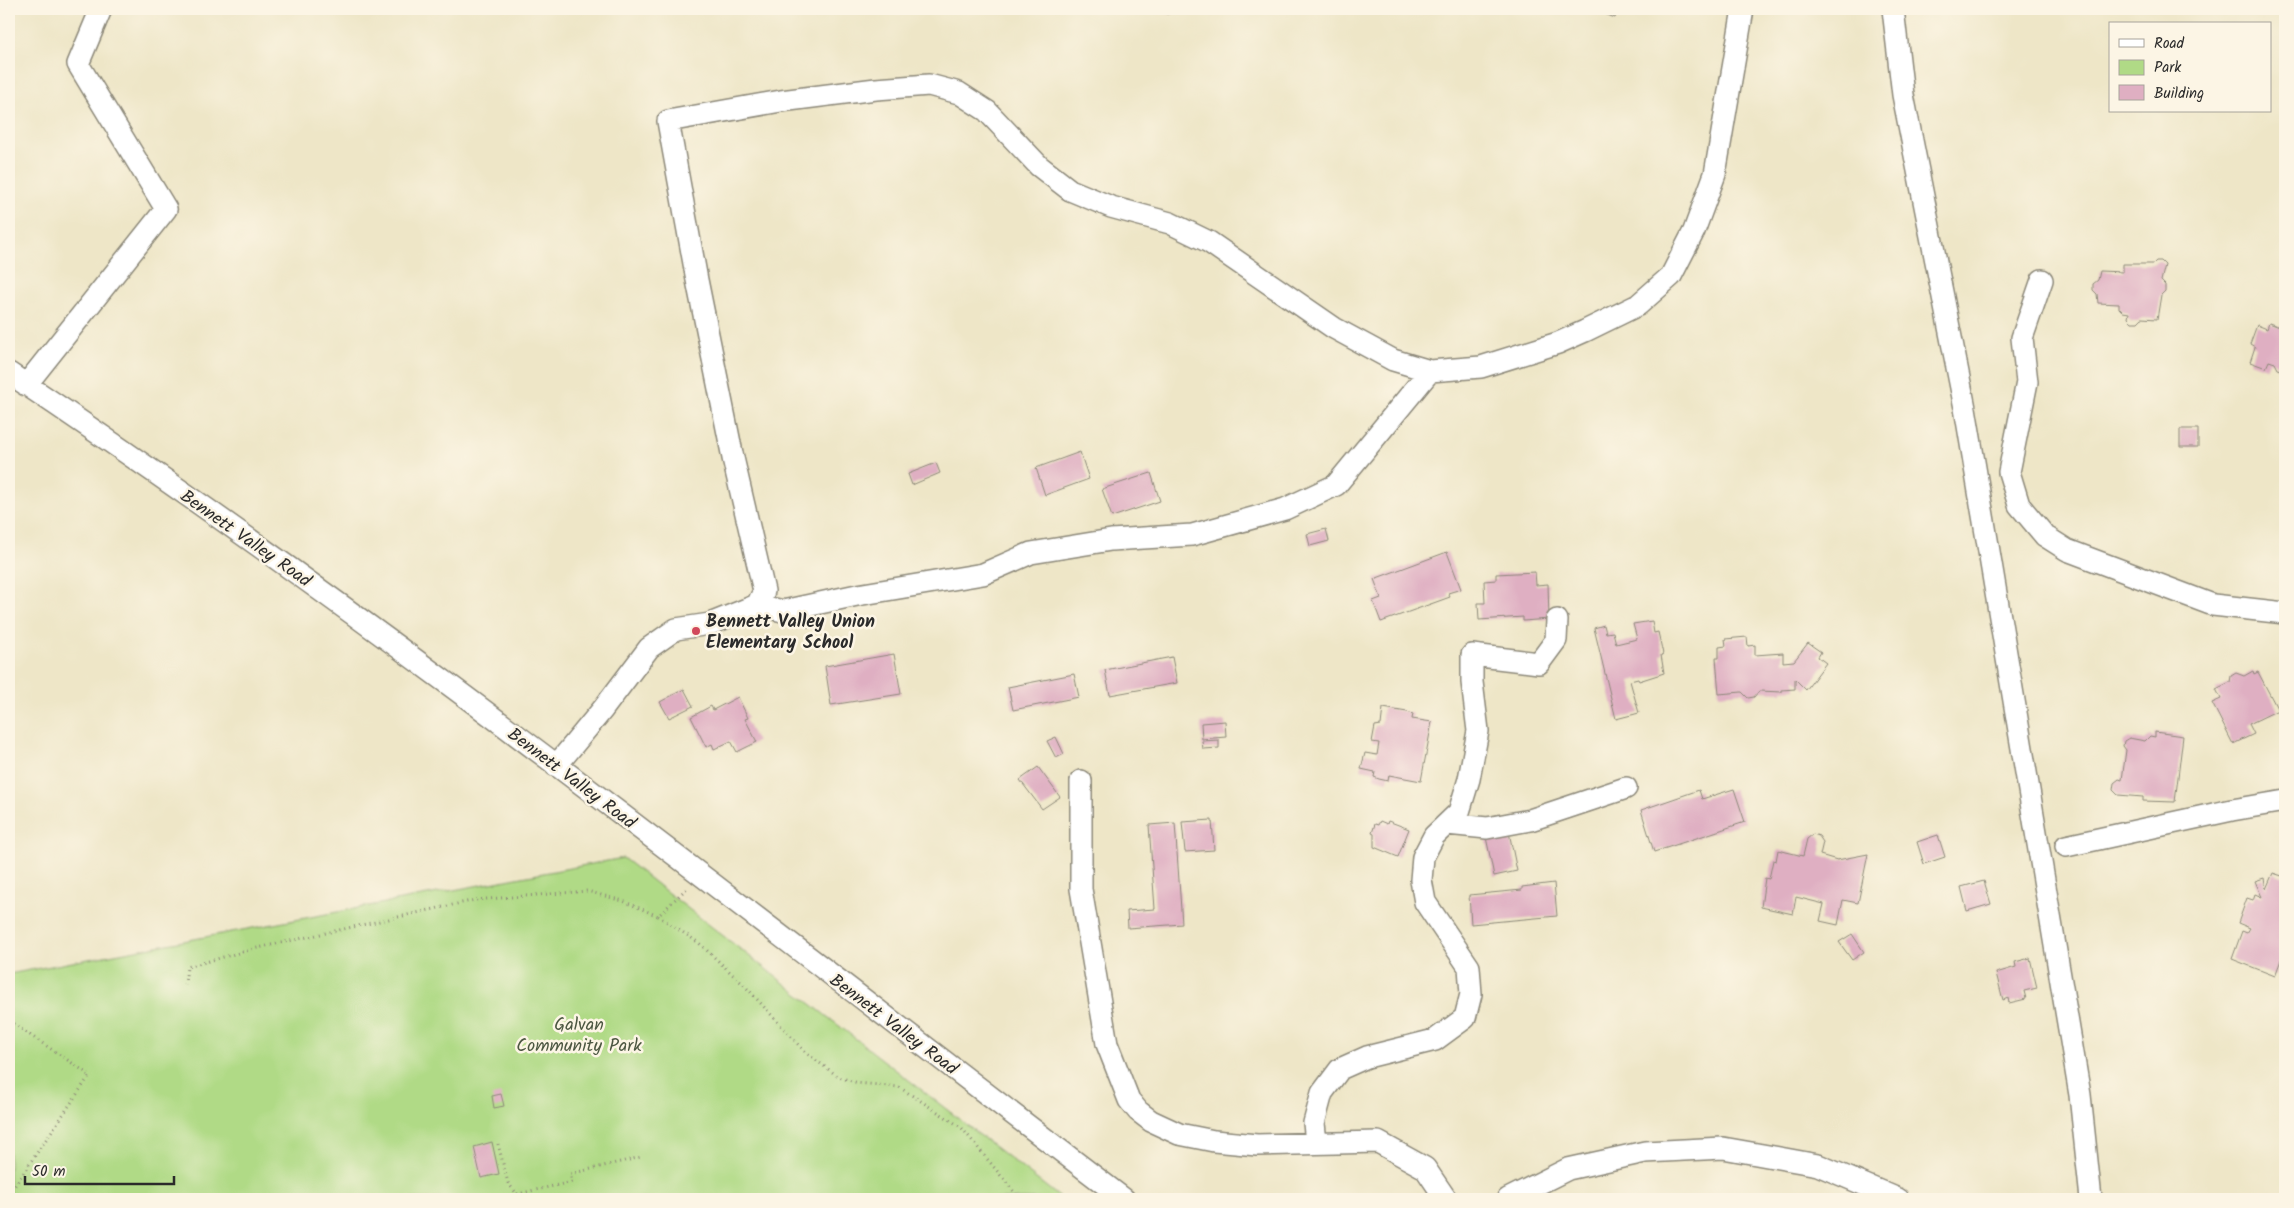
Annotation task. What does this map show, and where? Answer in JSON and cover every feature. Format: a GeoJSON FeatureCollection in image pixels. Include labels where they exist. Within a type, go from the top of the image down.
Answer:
{"type":"FeatureCollection","features":[{"type":"Feature","properties":{"kind":"street"},"geometry":{"type":"LineString","coordinates":[[26,385],[166,209],[78,64],[101,9]]}},
{"type":"Feature","properties":{"kind":"street"},"geometry":{"type":"LineString","coordinates":[[757,605],[764,591],[733,458],[696,280],[668,121],[781,101],[876,89],[929,85],[959,93],[987,111],[1039,166],[1070,190],[1111,207],[1170,224],[1209,242],[1334,328],[1393,360],[1430,371],[1481,367],[1558,343],[1638,305],[1671,276],[1694,231],[1715,174],[1743,9]]}},
{"type":"Feature","properties":{"kind":"street"},"geometry":{"type":"LineString","coordinates":[[1893,9],[1903,95],[1965,408],[2080,1095],[2092,1199]]}},
{"type":"Feature","properties":{"kind":"street"},"geometry":{"type":"LineString","coordinates":[[2042,280],[2022,338],[2027,382],[2009,472],[2019,505],[2045,536],[2067,550],[2213,605],[2285,613]]}},
{"type":"Feature","properties":{"kind":"street"},"geometry":{"type":"LineString","coordinates":[[556,766],[603,709],[649,648],[676,629],[710,624],[757,605],[783,611],[857,595],[983,574],[1031,553],[1111,540],[1192,535],[1285,509],[1336,485],[1430,371]]}},
{"type":"Feature","properties":{"kind":"street","name":"Bennett Valley Road"},"geometry":{"type":"LineString","coordinates":[[9,373],[269,553],[556,766],[1124,1199]]}},
{"type":"Feature","properties":{"kind":"street"},"geometry":{"type":"LineString","coordinates":[[1316,1143],[1314,1123],[1322,1093],[1340,1069],[1367,1057],[1435,1040],[1465,1018],[1470,994],[1469,968],[1425,902],[1421,880],[1423,857],[1434,836],[1459,812],[1469,780],[1478,732],[1472,682],[1472,655],[1539,663],[1556,640],[1557,620]]}},
{"type":"Feature","properties":{"kind":"street"},"geometry":{"type":"LineString","coordinates":[[1081,781],[1082,888],[1108,1044],[1129,1100],[1138,1111],[1151,1122],[1179,1134],[1214,1141],[1257,1145],[1378,1142],[1425,1168],[1446,1199]]}},
{"type":"Feature","properties":{"kind":"street"},"geometry":{"type":"LineString","coordinates":[[1447,824],[1487,828],[1530,820],[1626,788]]}},
{"type":"Feature","properties":{"kind":"street"},"geometry":{"type":"LineString","coordinates":[[2066,846],[2232,810],[2285,801]]}},
{"type":"Feature","properties":{"kind":"street"},"geometry":{"type":"LineString","coordinates":[[1508,1199],[1568,1169],[1645,1152],[1723,1148],[1818,1165],[1898,1199]]}},
{"type":"Feature","properties":{"kind":"path"},"geometry":{"type":"LineString","coordinates":[[658,916],[700,876]]}},
{"type":"Feature","properties":{"kind":"path"},"geometry":{"type":"LineString","coordinates":[[185,985],[187,967],[253,949],[475,900],[587,891],[623,901],[658,916],[699,943],[745,986],[806,1053],[839,1077],[858,1083],[899,1087],[961,1127],[1020,1199]]}},
{"type":"Feature","properties":{"kind":"path"},"geometry":{"type":"LineString","coordinates":[[9,1020],[90,1075],[9,1194]]}},
{"type":"Feature","properties":{"kind":"path"},"geometry":{"type":"LineString","coordinates":[[498,1144],[508,1183],[521,1199]]}},
{"type":"Feature","properties":{"kind":"path"},"geometry":{"type":"LineString","coordinates":[[517,1194],[572,1182],[570,1174],[641,1157]]}},
{"type":"Feature","properties":{"kind":"green space","name":"Galvan Community Park"},"geometry":{"type":"Polygon","coordinates":[[[623,858],[1062,1199],[9,1199],[9,974],[623,858]]]}},
{"type":"Feature","properties":{"kind":"building"},"geometry":{"type":"Polygon","coordinates":[[[1166,9],[1174,9],[1174,13],[1166,14],[1166,9]]]}},
{"type":"Feature","properties":{"kind":"building"},"geometry":{"type":"Polygon","coordinates":[[[1592,9],[1618,9],[1615,18],[1592,9]]]}},
{"type":"Feature","properties":{"kind":"building"},"geometry":{"type":"Polygon","coordinates":[[[2156,261],[2161,261],[2165,265],[2161,281],[2165,285],[2165,291],[2161,295],[2157,319],[2142,318],[2138,322],[2132,322],[2128,318],[2129,313],[2123,312],[2119,308],[2119,304],[2098,303],[2097,294],[2093,290],[2093,284],[2098,280],[2100,271],[2123,272],[2123,264],[2153,264],[2156,261]]]}},
{"type":"Feature","properties":{"kind":"building"},"geometry":{"type":"Polygon","coordinates":[[[2269,323],[2285,329],[2285,371],[2278,369],[2275,363],[2269,361],[2266,368],[2250,362],[2255,347],[2250,344],[2257,325],[2267,329],[2269,323]]]}},
{"type":"Feature","properties":{"kind":"building"},"geometry":{"type":"Polygon","coordinates":[[[2180,429],[2198,429],[2198,447],[2180,447],[2180,429]]]}},
{"type":"Feature","properties":{"kind":"building"},"geometry":{"type":"Polygon","coordinates":[[[1080,452],[1089,479],[1045,495],[1036,468],[1080,452]]]}},
{"type":"Feature","properties":{"kind":"building"},"geometry":{"type":"Polygon","coordinates":[[[936,463],[940,473],[912,485],[908,474],[936,463]]]}},
{"type":"Feature","properties":{"kind":"building"},"geometry":{"type":"Polygon","coordinates":[[[1151,473],[1160,501],[1112,517],[1102,489],[1151,473]]]}},
{"type":"Feature","properties":{"kind":"building"},"geometry":{"type":"Polygon","coordinates":[[[1326,529],[1329,541],[1310,546],[1307,534],[1326,529]]]}},
{"type":"Feature","properties":{"kind":"building"},"geometry":{"type":"Polygon","coordinates":[[[1447,552],[1461,589],[1448,593],[1450,597],[1381,622],[1373,601],[1381,598],[1374,579],[1447,552]]]}},
{"type":"Feature","properties":{"kind":"building"},"geometry":{"type":"Polygon","coordinates":[[[1535,572],[1536,585],[1548,584],[1549,619],[1523,621],[1523,617],[1479,620],[1478,603],[1485,603],[1484,581],[1496,580],[1496,574],[1535,572]]]}},
{"type":"Feature","properties":{"kind":"building"},"geometry":{"type":"Polygon","coordinates":[[[822,616],[824,625],[808,628],[806,619],[822,616]]]}},
{"type":"Feature","properties":{"kind":"building"},"geometry":{"type":"Polygon","coordinates":[[[1652,621],[1654,633],[1658,632],[1663,654],[1661,655],[1664,673],[1639,681],[1638,679],[1630,681],[1639,713],[1616,719],[1594,628],[1604,625],[1606,633],[1613,632],[1616,644],[1637,639],[1633,624],[1652,621]]]}},
{"type":"Feature","properties":{"kind":"building"},"geometry":{"type":"Polygon","coordinates":[[[1747,637],[1748,646],[1755,645],[1755,655],[1783,653],[1783,662],[1794,661],[1808,643],[1821,652],[1818,657],[1826,663],[1806,690],[1795,679],[1795,689],[1782,690],[1782,692],[1759,691],[1754,697],[1748,698],[1742,692],[1719,694],[1716,658],[1719,658],[1719,647],[1726,646],[1725,639],[1747,637]]]}},
{"type":"Feature","properties":{"kind":"building"},"geometry":{"type":"Polygon","coordinates":[[[894,654],[901,694],[831,705],[825,666],[894,654]]]}},
{"type":"Feature","properties":{"kind":"building"},"geometry":{"type":"Polygon","coordinates":[[[1172,657],[1177,683],[1110,695],[1105,670],[1172,657]]]}},
{"type":"Feature","properties":{"kind":"building"},"geometry":{"type":"Polygon","coordinates":[[[2253,671],[2254,674],[2258,672],[2278,710],[2249,724],[2254,734],[2233,744],[2212,703],[2221,699],[2216,689],[2230,682],[2231,676],[2236,673],[2244,676],[2253,671]]]}},
{"type":"Feature","properties":{"kind":"building"},"geometry":{"type":"Polygon","coordinates":[[[1074,674],[1079,697],[1013,710],[1008,687],[1074,674]]]}},
{"type":"Feature","properties":{"kind":"building"},"geometry":{"type":"Polygon","coordinates":[[[684,689],[693,706],[669,718],[660,702],[684,689]]]}},
{"type":"Feature","properties":{"kind":"building"},"geometry":{"type":"Polygon","coordinates":[[[738,697],[748,718],[745,719],[757,742],[737,752],[731,741],[714,749],[712,744],[706,747],[691,717],[711,706],[713,710],[738,697]]]}},
{"type":"Feature","properties":{"kind":"building"},"geometry":{"type":"Polygon","coordinates":[[[1383,708],[1407,712],[1413,714],[1412,719],[1432,722],[1421,781],[1389,775],[1388,781],[1374,777],[1375,772],[1361,769],[1365,753],[1377,755],[1379,743],[1372,742],[1375,726],[1381,725],[1383,708]]]}},
{"type":"Feature","properties":{"kind":"building"},"geometry":{"type":"Polygon","coordinates":[[[1225,721],[1226,737],[1202,739],[1201,723],[1225,721]]]}},
{"type":"Feature","properties":{"kind":"building"},"geometry":{"type":"Polygon","coordinates":[[[2155,732],[2183,736],[2175,802],[2143,801],[2143,797],[2118,795],[2113,790],[2114,783],[2119,779],[2122,780],[2126,750],[2123,746],[2124,741],[2129,738],[2145,741],[2150,736],[2155,737],[2155,732]]]}},
{"type":"Feature","properties":{"kind":"building"},"geometry":{"type":"Polygon","coordinates":[[[1056,737],[1064,754],[1056,758],[1047,741],[1056,737]]]}},
{"type":"Feature","properties":{"kind":"building"},"geometry":{"type":"Polygon","coordinates":[[[1219,740],[1219,748],[1203,749],[1202,741],[1219,740]]]}},
{"type":"Feature","properties":{"kind":"building"},"geometry":{"type":"Polygon","coordinates":[[[1038,767],[1060,797],[1042,809],[1020,780],[1038,767]]]}},
{"type":"Feature","properties":{"kind":"building"},"geometry":{"type":"Polygon","coordinates":[[[1734,789],[1745,822],[1654,852],[1641,810],[1699,790],[1702,799],[1734,789]]]}},
{"type":"Feature","properties":{"kind":"building"},"geometry":{"type":"Polygon","coordinates":[[[1212,820],[1214,850],[1185,852],[1182,822],[1212,820]]]}},
{"type":"Feature","properties":{"kind":"building"},"geometry":{"type":"Polygon","coordinates":[[[1380,821],[1387,824],[1388,821],[1409,829],[1398,857],[1374,847],[1374,834],[1372,833],[1375,824],[1378,825],[1380,821]]]}},
{"type":"Feature","properties":{"kind":"building"},"geometry":{"type":"Polygon","coordinates":[[[1175,823],[1182,924],[1128,928],[1127,911],[1155,909],[1149,825],[1175,823]]]}},
{"type":"Feature","properties":{"kind":"building"},"geometry":{"type":"Polygon","coordinates":[[[1509,832],[1517,871],[1494,876],[1486,837],[1509,832]]]}},
{"type":"Feature","properties":{"kind":"building"},"geometry":{"type":"Polygon","coordinates":[[[1813,834],[1819,836],[1823,842],[1820,855],[1837,860],[1868,854],[1858,903],[1843,900],[1838,925],[1820,921],[1824,904],[1796,897],[1793,914],[1761,907],[1765,878],[1769,879],[1773,860],[1776,861],[1778,850],[1803,856],[1807,839],[1813,834]]]}},
{"type":"Feature","properties":{"kind":"building"},"geometry":{"type":"Polygon","coordinates":[[[1938,835],[1945,857],[1924,864],[1917,842],[1938,835]]]}},
{"type":"Feature","properties":{"kind":"building"},"geometry":{"type":"Polygon","coordinates":[[[2273,873],[2285,877],[2285,949],[2275,976],[2232,959],[2242,931],[2247,933],[2250,928],[2238,923],[2247,898],[2253,900],[2255,894],[2262,897],[2255,881],[2264,878],[2266,889],[2273,873]]]}},
{"type":"Feature","properties":{"kind":"building"},"geometry":{"type":"Polygon","coordinates":[[[1984,881],[1991,904],[1967,911],[1961,887],[1984,881]]]}},
{"type":"Feature","properties":{"kind":"building"},"geometry":{"type":"Polygon","coordinates":[[[1554,883],[1557,916],[1471,924],[1469,895],[1522,890],[1522,887],[1554,883]]]}},
{"type":"Feature","properties":{"kind":"building"},"geometry":{"type":"Polygon","coordinates":[[[1852,934],[1864,952],[1852,960],[1839,942],[1852,934]]]}},
{"type":"Feature","properties":{"kind":"building"},"geometry":{"type":"Polygon","coordinates":[[[2030,958],[2037,988],[2024,991],[2026,999],[2009,1003],[2008,998],[2003,1000],[1996,973],[2016,967],[2015,962],[2030,958]]]}},
{"type":"Feature","properties":{"kind":"building"},"geometry":{"type":"Polygon","coordinates":[[[501,1094],[504,1106],[494,1108],[492,1096],[501,1094]]]}},
{"type":"Feature","properties":{"kind":"building"},"geometry":{"type":"Polygon","coordinates":[[[492,1142],[499,1174],[481,1178],[474,1147],[492,1142]]]}},
{"type":"Feature","properties":{"kind":"place","name":"Bennett Valley Union Elementary School"},"geometry":{"type":"Point","coordinates":[696,631]}}]}
